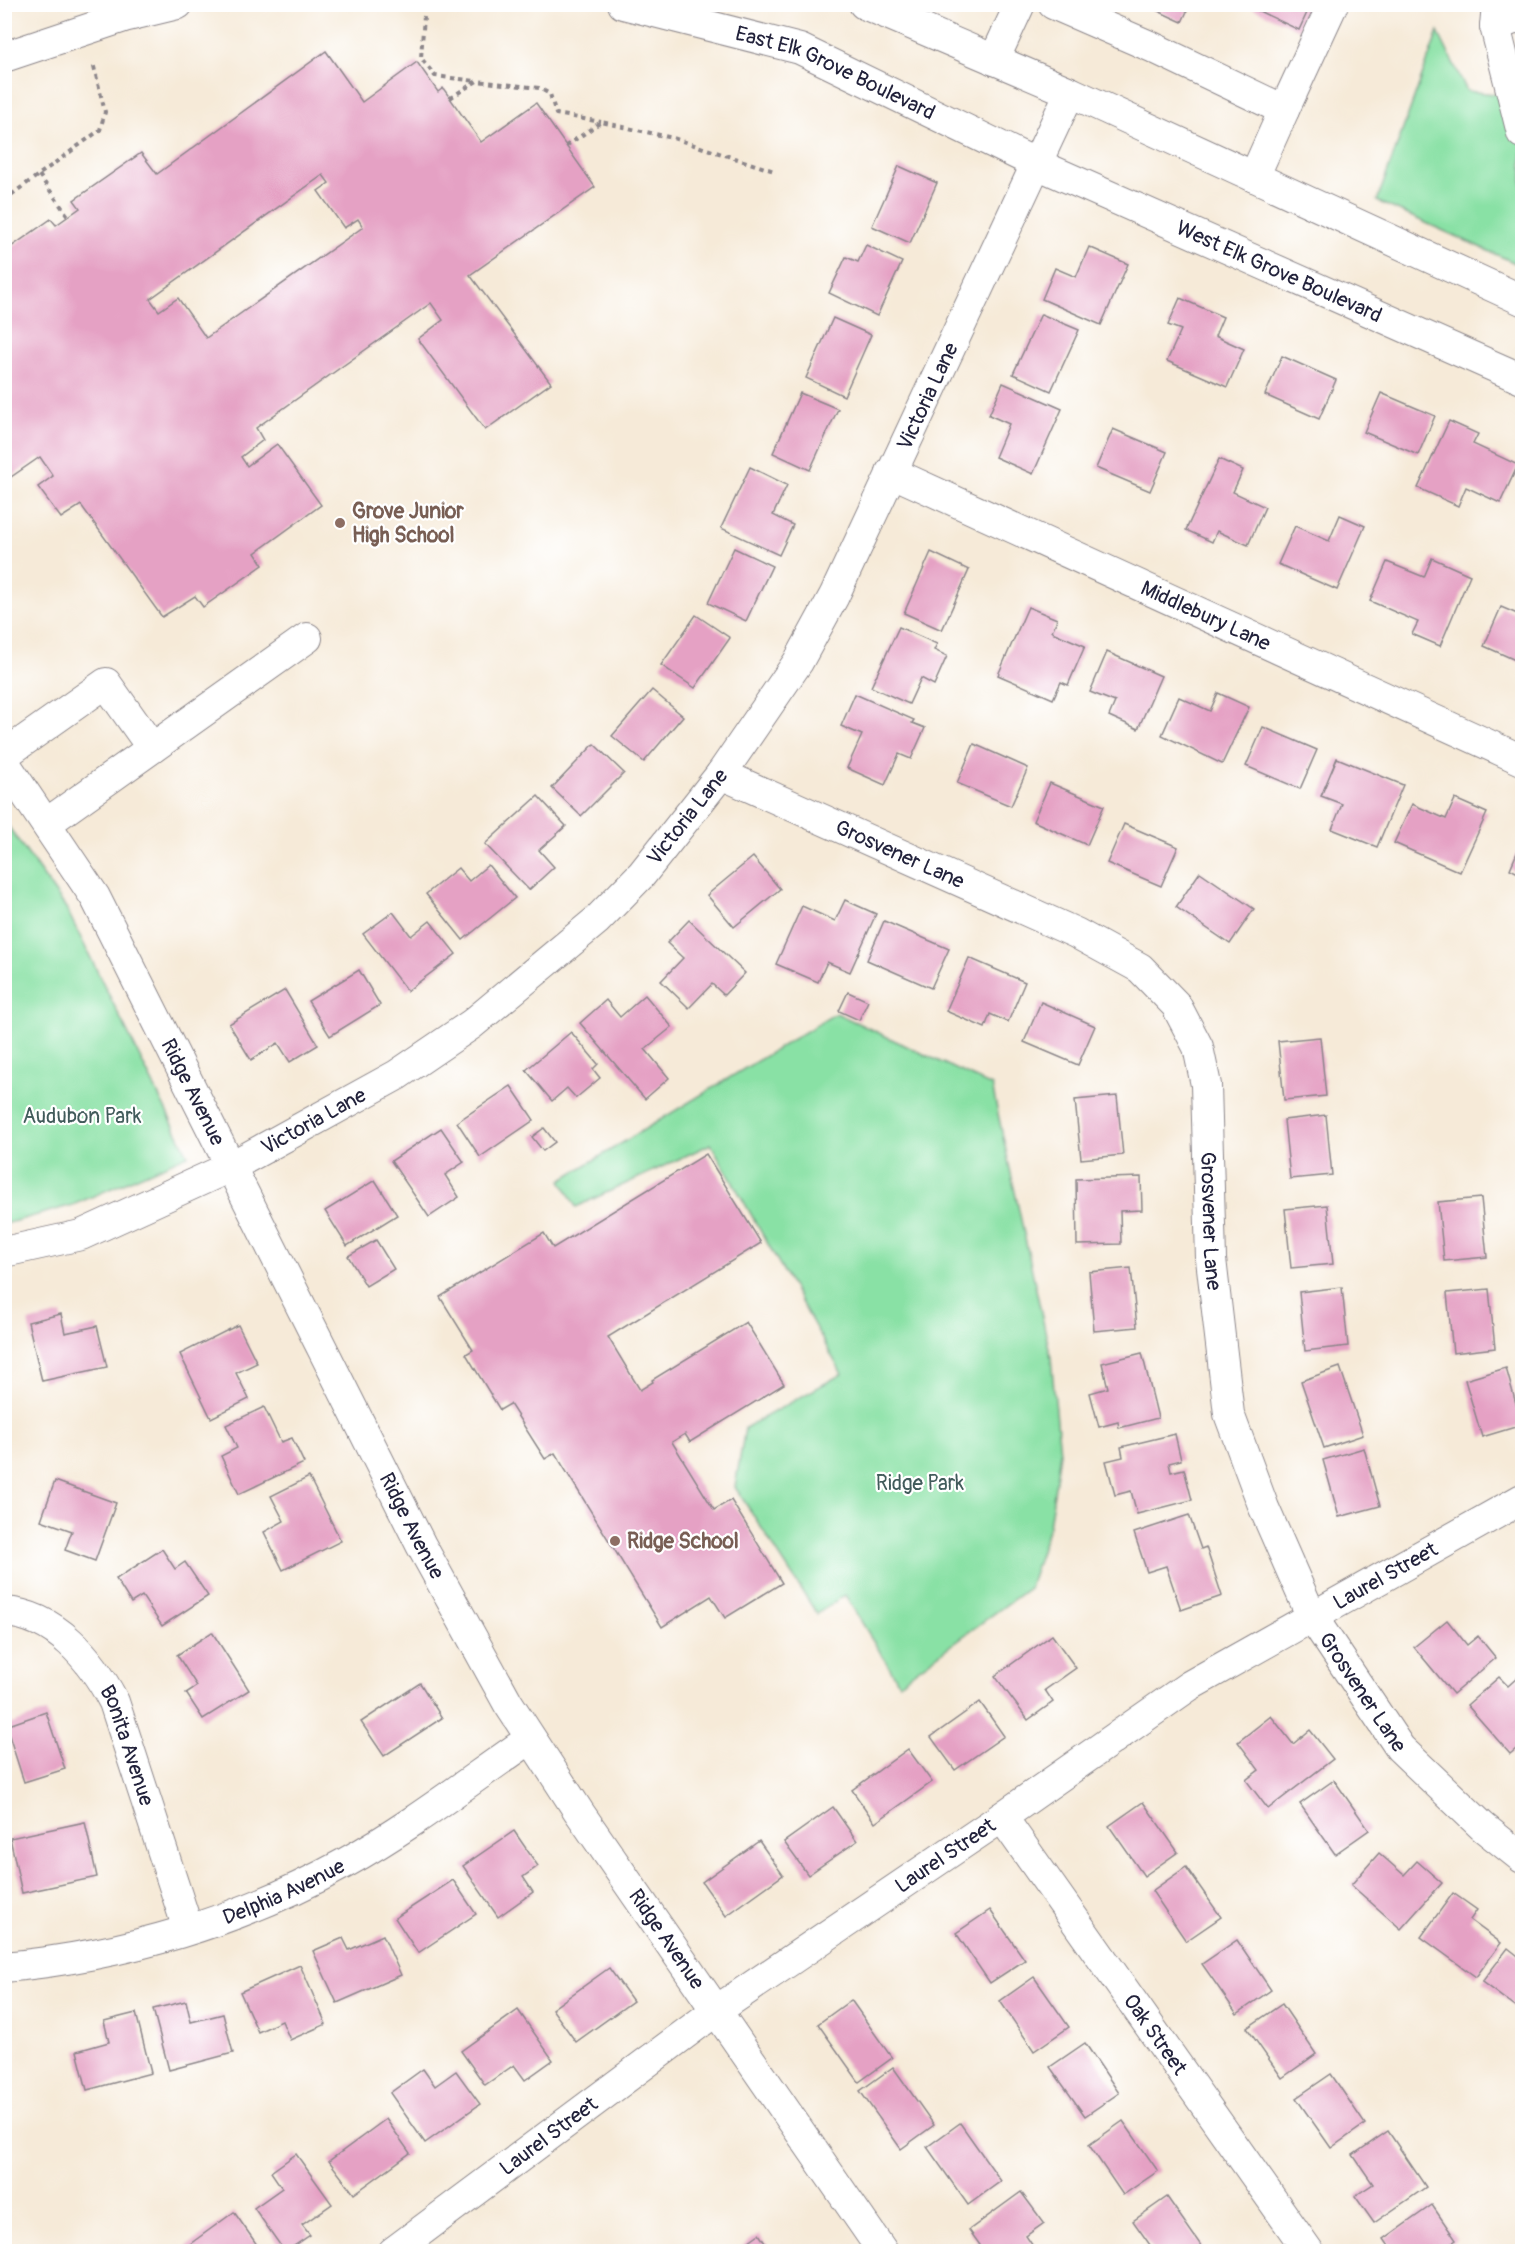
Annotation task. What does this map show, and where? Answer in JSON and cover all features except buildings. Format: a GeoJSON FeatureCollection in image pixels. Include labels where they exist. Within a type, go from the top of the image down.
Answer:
{"type":"FeatureCollection","features":[{"type":"Feature","properties":{"kind":"street"},"geometry":{"type":"LineString","coordinates":[[4,57],[124,17],[178,4]]}},
{"type":"Feature","properties":{"kind":"street","name":"East Elk Grove Boulevard"},"geometry":{"type":"LineString","coordinates":[[623,4],[800,49],[1037,164]]}},
{"type":"Feature","properties":{"kind":"street"},"geometry":{"type":"LineString","coordinates":[[864,4],[1070,93],[1522,300]]}},
{"type":"Feature","properties":{"kind":"street"},"geometry":{"type":"LineString","coordinates":[[994,60],[1020,4]]}},
{"type":"Feature","properties":{"kind":"street"},"geometry":{"type":"LineString","coordinates":[[1053,4],[1152,47],[1284,110]]}},
{"type":"Feature","properties":{"kind":"street"},"geometry":{"type":"LineString","coordinates":[[1254,177],[1333,4]]}},
{"type":"Feature","properties":{"kind":"street"},"geometry":{"type":"LineString","coordinates":[[1505,16],[1522,133]]}},
{"type":"Feature","properties":{"kind":"street","name":"Victoria Lane"},"geometry":{"type":"LineString","coordinates":[[4,1252],[81,1235],[230,1167],[397,1075],[472,1024],[596,921],[642,874],[721,774],[798,662],[834,596],[1070,93]]}},
{"type":"Feature","properties":{"kind":"street","name":"West Elk Grove Boulevard"},"geometry":{"type":"LineString","coordinates":[[1037,164],[1522,379]]}},
{"type":"Feature","properties":{"kind":"street","name":"Middlebury Lane"},"geometry":{"type":"LineString","coordinates":[[891,472],[1522,760]]}},
{"type":"Feature","properties":{"kind":"street"},"geometry":{"type":"LineString","coordinates":[[47,823],[307,638]]}},
{"type":"Feature","properties":{"kind":"street"},"geometry":{"type":"LineString","coordinates":[[4,755],[106,683],[152,748]]}},
{"type":"Feature","properties":{"kind":"street","name":"Ridge Avenue"},"geometry":{"type":"LineString","coordinates":[[4,762],[95,897],[421,1545],[530,1739],[883,2252]]}},
{"type":"Feature","properties":{"kind":"street","name":"Grosvener Lane"},"geometry":{"type":"LineString","coordinates":[[721,774],[1076,933],[1140,968],[1176,1005],[1198,1047],[1206,1085],[1211,1260],[1229,1414],[1264,1508],[1311,1615],[1400,1748],[1483,1827],[1522,1858]]}},
{"type":"Feature","properties":{"kind":"street","name":"Laurel Street"},"geometry":{"type":"LineString","coordinates":[[393,2252],[717,2010],[1002,1817],[1189,1686],[1311,1615],[1522,1499]]}},
{"type":"Feature","properties":{"kind":"street","name":"Bonita Avenue"},"geometry":{"type":"LineString","coordinates":[[4,1612],[15,1613],[40,1623],[69,1641],[81,1650],[99,1672],[114,1702],[188,1929]]}},
{"type":"Feature","properties":{"kind":"street","name":"Delphia Avenue"},"geometry":{"type":"LineString","coordinates":[[4,1967],[75,1959],[125,1948],[262,1904],[345,1863],[391,1835],[530,1739]]}},
{"type":"Feature","properties":{"kind":"street","name":"Oak Street"},"geometry":{"type":"LineString","coordinates":[[1002,1817],[1309,2252]]}},
{"type":"Feature","properties":{"kind":"path"},"geometry":{"type":"LineString","coordinates":[[424,16],[421,58],[435,76],[539,88],[550,94],[556,114],[673,138],[774,171]]}},
{"type":"Feature","properties":{"kind":"path"},"geometry":{"type":"LineString","coordinates":[[4,200],[100,130],[105,121],[103,96],[93,63]]}},
{"type":"Feature","properties":{"kind":"path"},"geometry":{"type":"LineString","coordinates":[[450,98],[477,81]]}},
{"type":"Feature","properties":{"kind":"path"},"geometry":{"type":"LineString","coordinates":[[566,146],[602,122]]}},
{"type":"Feature","properties":{"kind":"path"},"geometry":{"type":"LineString","coordinates":[[39,175],[68,216]]}},
{"type":"Feature","properties":{"kind":"green space"},"geometry":{"type":"Polygon","coordinates":[[[1438,32],[1467,91],[1522,97],[1522,266],[1377,201],[1438,32]]]}},
{"type":"Feature","properties":{"kind":"green space","name":"Audubon Park"},"geometry":{"type":"Polygon","coordinates":[[[5,822],[66,908],[188,1155],[73,1205],[5,1224],[5,822]]]}},
{"type":"Feature","properties":{"kind":"green space","name":"Ridge Park"},"geometry":{"type":"Polygon","coordinates":[[[836,1013],[992,1086],[1051,1358],[1060,1453],[1049,1526],[1029,1588],[899,1683],[845,1595],[817,1614],[735,1487],[745,1428],[842,1374],[711,1144],[576,1207],[561,1180],[836,1013]]]}},
{"type":"Feature","properties":{"kind":"place","name":"Grove Junior High School"},"geometry":{"type":"Point","coordinates":[340,523]}},
{"type":"Feature","properties":{"kind":"place","name":"Ridge School"},"geometry":{"type":"Point","coordinates":[615,1541]}}]}
